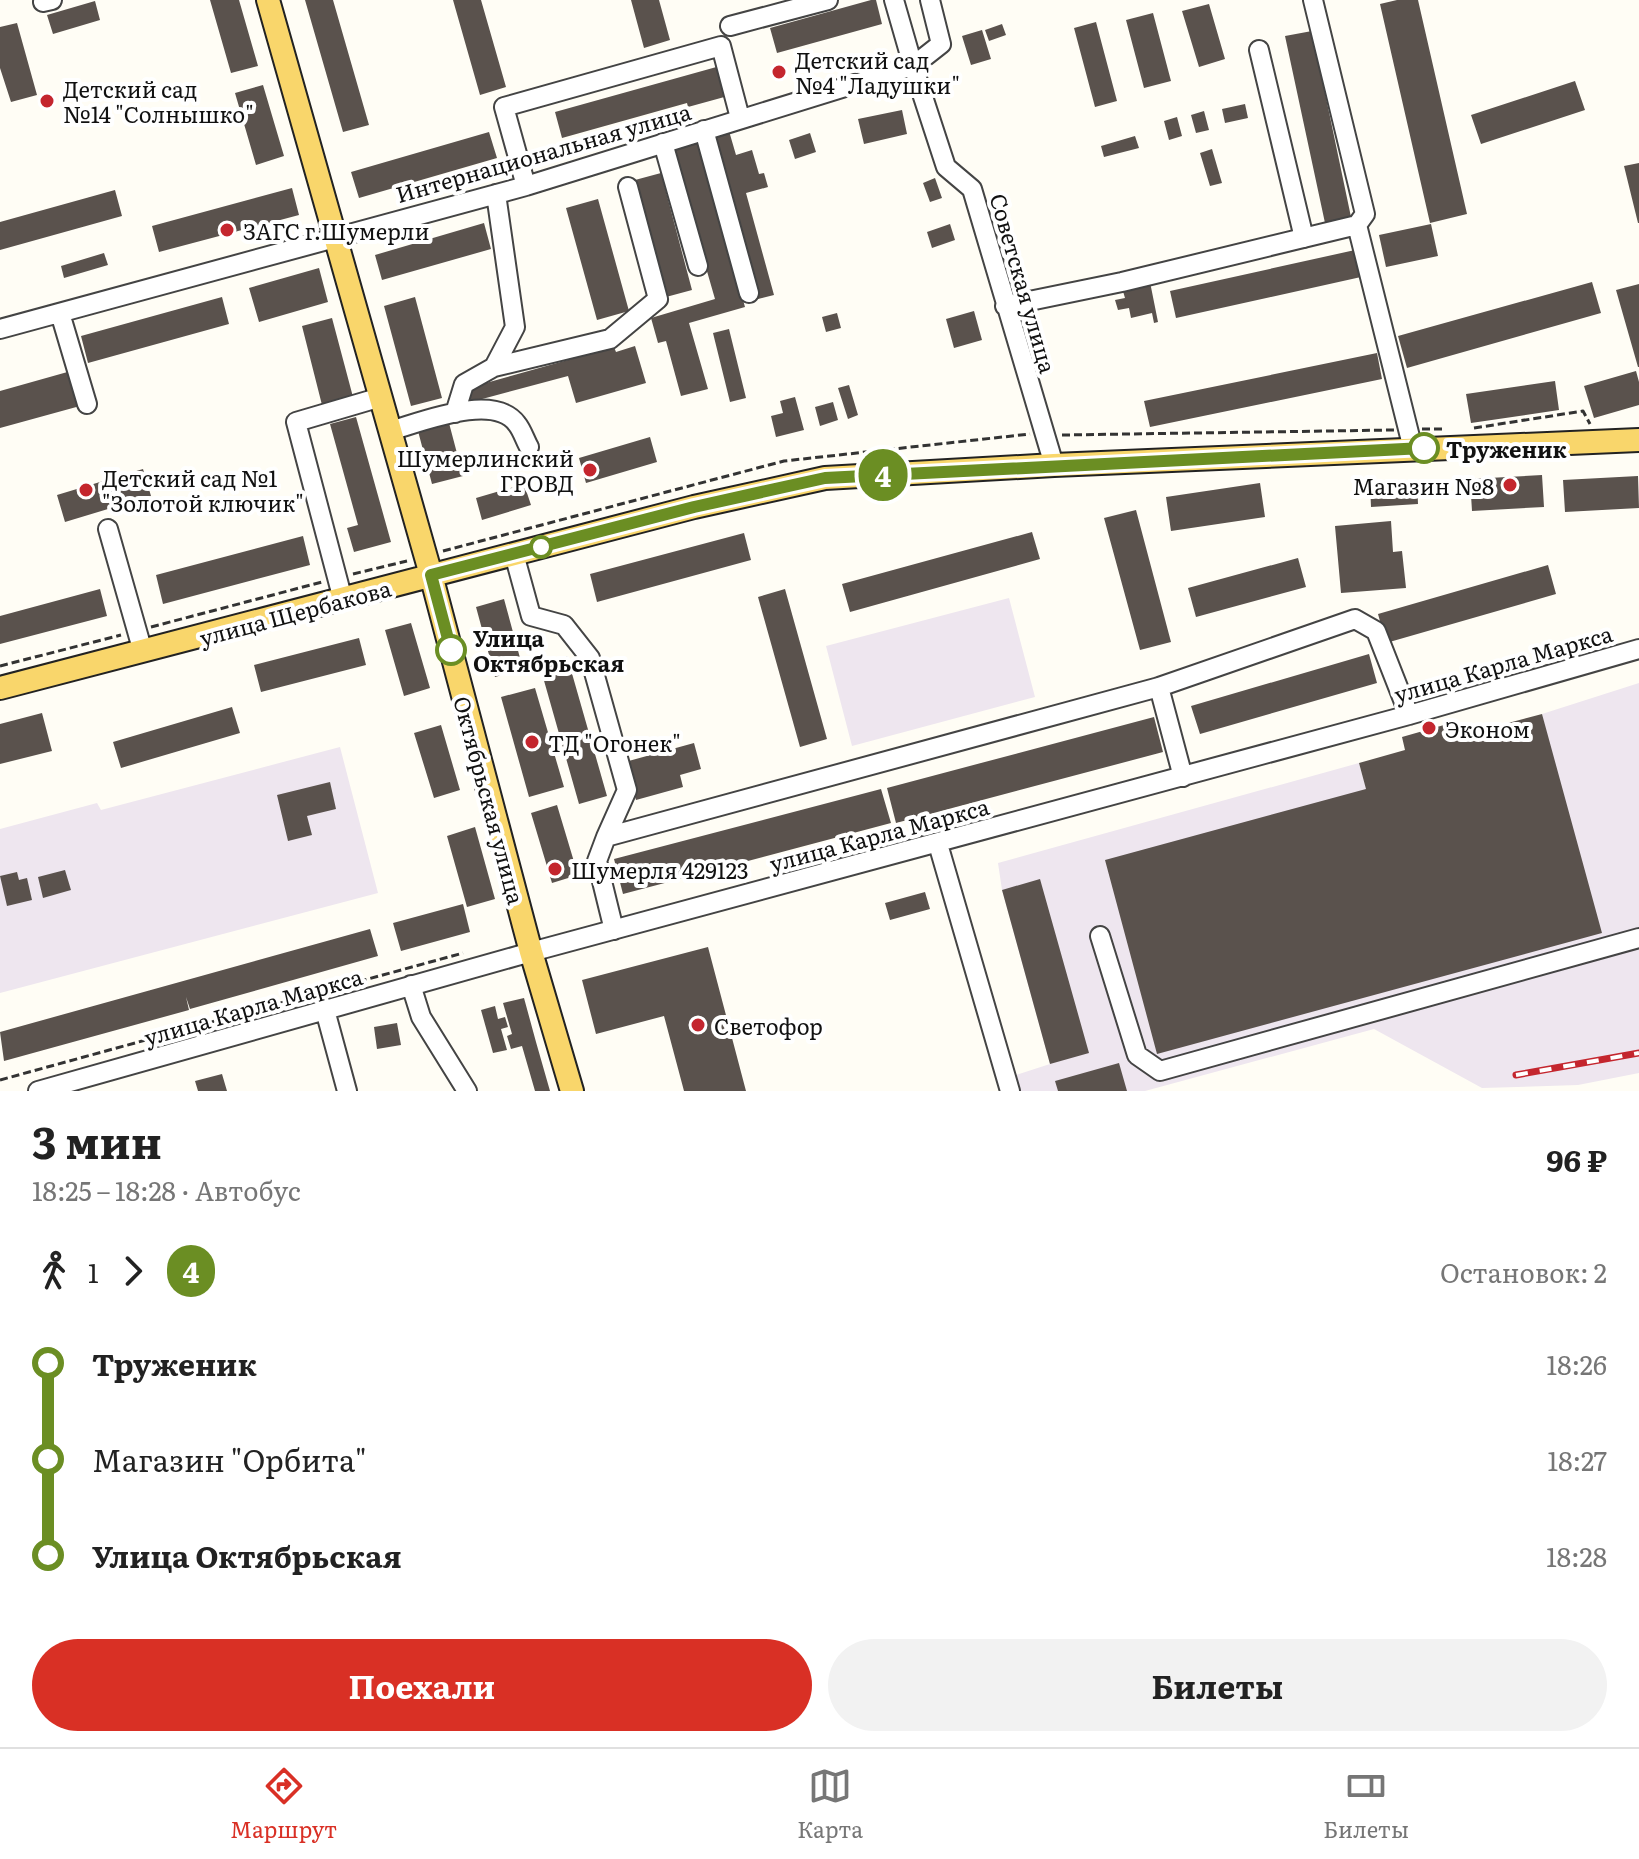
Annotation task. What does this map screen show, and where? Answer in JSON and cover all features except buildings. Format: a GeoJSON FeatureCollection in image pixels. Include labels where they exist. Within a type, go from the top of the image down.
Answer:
{"type":"FeatureCollection","features":[{"type":"Feature","properties":{"kind":"main road","name":"Октябрьская улица"},"geometry":{"type":"LineString","coordinates":[[268,0],[381,397],[422,577],[572,1091]]}},
{"type":"Feature","properties":{"kind":"main road","name":"улица Щербакова"},"geometry":{"type":"LineString","coordinates":[[0,688],[140,641],[340,589],[422,577],[694,507],[825,478],[1639,440]]}},
{"type":"Feature","properties":{"kind":"street"},"geometry":{"type":"LineString","coordinates":[[730,26],[828,0]]}},
{"type":"Feature","properties":{"kind":"street","name":"Советская улица"},"geometry":{"type":"LineString","coordinates":[[894,0],[946,167],[972,189],[1054,465]]}},
{"type":"Feature","properties":{"kind":"street"},"geometry":{"type":"LineString","coordinates":[[913,66],[941,44],[930,0]]}},
{"type":"Feature","properties":{"kind":"street"},"geometry":{"type":"LineString","coordinates":[[1005,306],[1122,282],[1357,225],[1365,214],[1313,0]]}},
{"type":"Feature","properties":{"kind":"street"},"geometry":{"type":"LineString","coordinates":[[526,186],[504,107],[721,46],[740,118]]}},
{"type":"Feature","properties":{"kind":"street"},"geometry":{"type":"LineString","coordinates":[[1259,50],[1304,238]]}},
{"type":"Feature","properties":{"kind":"street","name":"Интернациональная улица"},"geometry":{"type":"LineString","coordinates":[[0,329],[526,186],[913,66]]}},
{"type":"Feature","properties":{"kind":"street"},"geometry":{"type":"LineString","coordinates":[[704,130],[749,293]]}},
{"type":"Feature","properties":{"kind":"street"},"geometry":{"type":"LineString","coordinates":[[663,143],[698,266]]}},
{"type":"Feature","properties":{"kind":"street"},"geometry":{"type":"LineString","coordinates":[[455,413],[464,384],[494,367],[610,339],[658,299],[628,187]]}},
{"type":"Feature","properties":{"kind":"street"},"geometry":{"type":"LineString","coordinates":[[494,367],[515,327],[496,194]]}},
{"type":"Feature","properties":{"kind":"street"},"geometry":{"type":"LineString","coordinates":[[1357,225],[1413,449]]}},
{"type":"Feature","properties":{"kind":"street"},"geometry":{"type":"LineString","coordinates":[[60,313],[87,404]]}},
{"type":"Feature","properties":{"kind":"street"},"geometry":{"type":"LineString","coordinates":[[340,589],[296,422],[381,397]]}},
{"type":"Feature","properties":{"kind":"street"},"geometry":{"type":"LineString","coordinates":[[390,431],[455,413],[493,408],[516,422],[529,447]]}},
{"type":"Feature","properties":{"kind":"street"},"geometry":{"type":"LineString","coordinates":[[108,529],[140,641]]}},
{"type":"Feature","properties":{"kind":"street"},"geometry":{"type":"LineString","coordinates":[[514,554],[531,616],[564,625],[590,658],[627,790],[597,861],[614,930]]}},
{"type":"Feature","properties":{"kind":"street"},"geometry":{"type":"LineString","coordinates":[[606,837],[1159,687],[1355,619],[1376,631],[1409,715]]}},
{"type":"Feature","properties":{"kind":"street","name":"улица Карла Маркса"},"geometry":{"type":"LineString","coordinates":[[38,1091],[411,985],[1183,777],[1639,649]]}},
{"type":"Feature","properties":{"kind":"street"},"geometry":{"type":"LineString","coordinates":[[1159,687],[1183,777]]}},
{"type":"Feature","properties":{"kind":"street"},"geometry":{"type":"LineString","coordinates":[[938,844],[1010,1091]]}},
{"type":"Feature","properties":{"kind":"street"},"geometry":{"type":"LineString","coordinates":[[1100,936],[1137,1055],[1160,1071],[1639,938]]}},
{"type":"Feature","properties":{"kind":"street"},"geometry":{"type":"LineString","coordinates":[[411,985],[421,1017],[467,1091]]}},
{"type":"Feature","properties":{"kind":"street"},"geometry":{"type":"LineString","coordinates":[[325,1010],[347,1091]]}},
{"type":"Feature","properties":{"kind":"path"},"geometry":{"type":"LineString","coordinates":[[0,666],[140,641],[340,589],[409,560],[422,577]]}},
{"type":"Feature","properties":{"kind":"path"},"geometry":{"type":"LineString","coordinates":[[0,1080],[471,951]]}},
{"type":"Feature","properties":{"kind":"shaded area"},"geometry":{"type":"Polygon","coordinates":[[[1009,598],[1035,697],[852,746],[826,646],[1009,598]]]}},
{"type":"Feature","properties":{"kind":"shaded area"},"geometry":{"type":"Polygon","coordinates":[[[1639,683],[1639,1073],[1578,1085],[1482,1088],[1374,1029],[1145,1091],[1021,1091],[1016,1075],[1050,1064],[1002,890],[998,863],[1359,763],[1366,788],[1548,739],[1542,714],[1639,683]]]}},
{"type":"Feature","properties":{"kind":"shaded area"},"geometry":{"type":"Polygon","coordinates":[[[340,747],[378,893],[0,993],[0,829],[97,803],[101,810],[340,747]]]}},
{"type":"Feature","properties":{"kind":"railway"},"geometry":{"type":"LineString","coordinates":[[1516,1075],[1639,1053]]}},
{"type":"Feature","properties":{"kind":"bus line","name":"4"},"geometry":{"type":"LineString","coordinates":[[451,650],[431,575],[694,507],[825,478],[1424,448]]}},
{"type":"Feature","properties":{"kind":"place","name":"Детский сад №4 \"Ладушки\""},"geometry":{"type":"Point","coordinates":[779,72]}},
{"type":"Feature","properties":{"kind":"place","name":"Детский сад №14 \"Солнышко\""},"geometry":{"type":"Point","coordinates":[47,101]}},
{"type":"Feature","properties":{"kind":"place","name":"ЗАГС г.Шумерли"},"geometry":{"type":"Point","coordinates":[227,230]}},
{"type":"Feature","properties":{"kind":"place","name":"Труженик"},"geometry":{"type":"Point","coordinates":[1424,448]}},
{"type":"Feature","properties":{"kind":"place","name":"Шумерлинский ГРОВД"},"geometry":{"type":"Point","coordinates":[590,470]}},
{"type":"Feature","properties":{"kind":"place","name":"Магазин №8"},"geometry":{"type":"Point","coordinates":[1510,485]}},
{"type":"Feature","properties":{"kind":"place","name":"Детский сад №1 \"Золотой ключик\""},"geometry":{"type":"Point","coordinates":[86,490]}},
{"type":"Feature","properties":{"kind":"place","name":"Улица Октябрьская"},"geometry":{"type":"Point","coordinates":[451,650]}},
{"type":"Feature","properties":{"kind":"place","name":"Эконом"},"geometry":{"type":"Point","coordinates":[1429,728]}},
{"type":"Feature","properties":{"kind":"place","name":"ТД \"Огонек\""},"geometry":{"type":"Point","coordinates":[532,742]}},
{"type":"Feature","properties":{"kind":"place","name":"Шумерля 429123"},"geometry":{"type":"Point","coordinates":[555,869]}},
{"type":"Feature","properties":{"kind":"place","name":"Светофор"},"geometry":{"type":"Point","coordinates":[698,1025]}}]}
